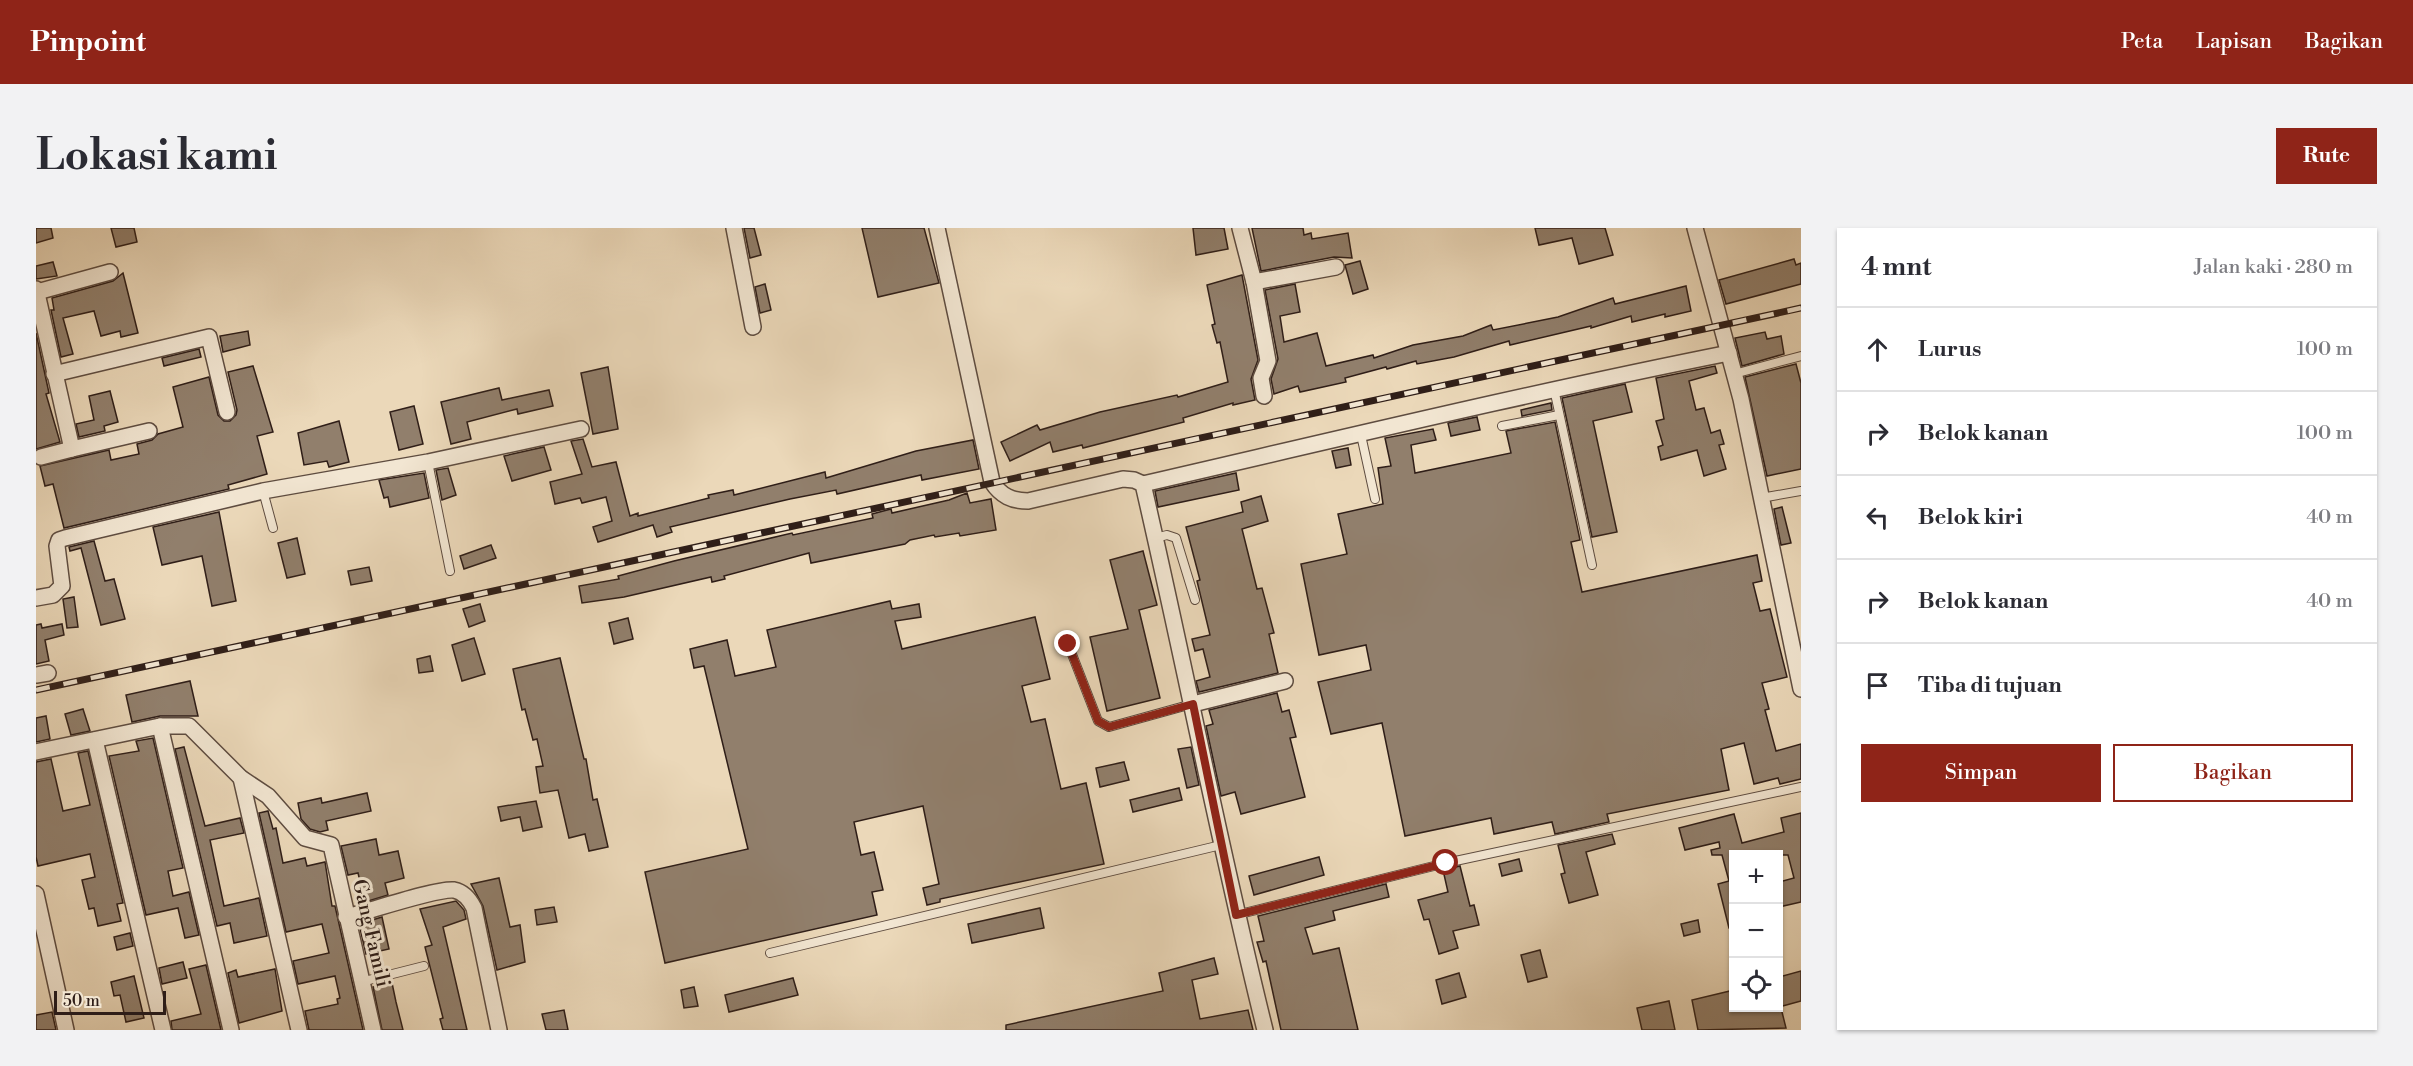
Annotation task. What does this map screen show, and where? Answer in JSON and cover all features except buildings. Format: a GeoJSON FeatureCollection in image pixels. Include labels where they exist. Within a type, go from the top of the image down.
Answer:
{"type":"FeatureCollection","features":[{"type":"Feature","properties":{"kind":"street"},"geometry":{"type":"LineString","coordinates":[[734,228],[753,327]]}},
{"type":"Feature","properties":{"kind":"street"},"geometry":{"type":"LineString","coordinates":[[937,228],[992,482],[998,492],[1017,501],[1028,501],[1123,479],[1143,484],[1361,435],[1554,388],[1729,352]]}},
{"type":"Feature","properties":{"kind":"street"},"geometry":{"type":"LineString","coordinates":[[1240,228],[1254,282],[1268,361],[1261,378],[1264,396]]}},
{"type":"Feature","properties":{"kind":"street"},"geometry":{"type":"LineString","coordinates":[[1695,228],[1729,352],[1801,689]]}},
{"type":"Feature","properties":{"kind":"street"},"geometry":{"type":"LineString","coordinates":[[1254,282],[1336,267]]}},
{"type":"Feature","properties":{"kind":"street"},"geometry":{"type":"LineString","coordinates":[[72,449],[36,291],[110,272]]}},
{"type":"Feature","properties":{"kind":"street"},"geometry":{"type":"LineString","coordinates":[[54,374],[209,337],[227,412]]}},
{"type":"Feature","properties":{"kind":"street"},"geometry":{"type":"LineString","coordinates":[[36,598],[53,595],[62,586],[57,546],[59,540],[263,491],[428,462],[581,429]]}},
{"type":"Feature","properties":{"kind":"street"},"geometry":{"type":"LineString","coordinates":[[41,457],[149,431]]}},
{"type":"Feature","properties":{"kind":"street"},"geometry":{"type":"LineString","coordinates":[[1143,484],[1193,704],[1236,915],[1265,1030]]}},
{"type":"Feature","properties":{"kind":"street"},"geometry":{"type":"LineString","coordinates":[[1193,704],[1285,681]]}},
{"type":"Feature","properties":{"kind":"street"},"geometry":{"type":"LineString","coordinates":[[160,726],[231,1030]]}},
{"type":"Feature","properties":{"kind":"street"},"geometry":{"type":"LineString","coordinates":[[36,752],[160,726],[189,726],[241,778],[299,1030]]}},
{"type":"Feature","properties":{"kind":"street"},"geometry":{"type":"LineString","coordinates":[[95,740],[163,1030]]}},
{"type":"Feature","properties":{"kind":"street","name":"Gang Famili"},"geometry":{"type":"LineString","coordinates":[[241,778],[268,796],[305,838],[331,845],[373,1030]]}},
{"type":"Feature","properties":{"kind":"street"},"geometry":{"type":"LineString","coordinates":[[346,917],[443,891],[461,893],[470,899],[474,908],[499,1030]]}},
{"type":"Feature","properties":{"kind":"street"},"geometry":{"type":"LineString","coordinates":[[36,894],[66,1030]]}},
{"type":"Feature","properties":{"kind":"lane"},"geometry":{"type":"LineString","coordinates":[[1734,374],[1801,356]]}},
{"type":"Feature","properties":{"kind":"lane"},"geometry":{"type":"LineString","coordinates":[[1554,388],[1592,565]]}},
{"type":"Feature","properties":{"kind":"lane"},"geometry":{"type":"LineString","coordinates":[[1502,426],[1559,415]]}},
{"type":"Feature","properties":{"kind":"lane"},"geometry":{"type":"LineString","coordinates":[[1361,435],[1375,499]]}},
{"type":"Feature","properties":{"kind":"lane"},"geometry":{"type":"LineString","coordinates":[[428,462],[450,571]]}},
{"type":"Feature","properties":{"kind":"lane"},"geometry":{"type":"LineString","coordinates":[[263,491],[273,528]]}},
{"type":"Feature","properties":{"kind":"lane"},"geometry":{"type":"LineString","coordinates":[[1761,498],[1801,491]]}},
{"type":"Feature","properties":{"kind":"lane"},"geometry":{"type":"LineString","coordinates":[[1155,538],[1167,535],[1176,538],[1195,600]]}},
{"type":"Feature","properties":{"kind":"lane"},"geometry":{"type":"LineString","coordinates":[[1068,644],[1098,721],[1109,727],[1193,704]]}},
{"type":"Feature","properties":{"kind":"lane"},"geometry":{"type":"LineString","coordinates":[[1236,915],[1446,863],[1801,787]]}},
{"type":"Feature","properties":{"kind":"lane"},"geometry":{"type":"LineString","coordinates":[[770,953],[1221,845]]}},
{"type":"Feature","properties":{"kind":"lane"},"geometry":{"type":"LineString","coordinates":[[361,982],[424,966]]}},
{"type":"Feature","properties":{"kind":"railway"},"geometry":{"type":"LineString","coordinates":[[36,690],[1801,308]]}},
{"type":"Feature","properties":{"kind":"route"},"geometry":{"type":"LineString","coordinates":[[1068,644],[1098,721],[1109,727],[1193,704],[1236,915],[1446,863]]}}]}
